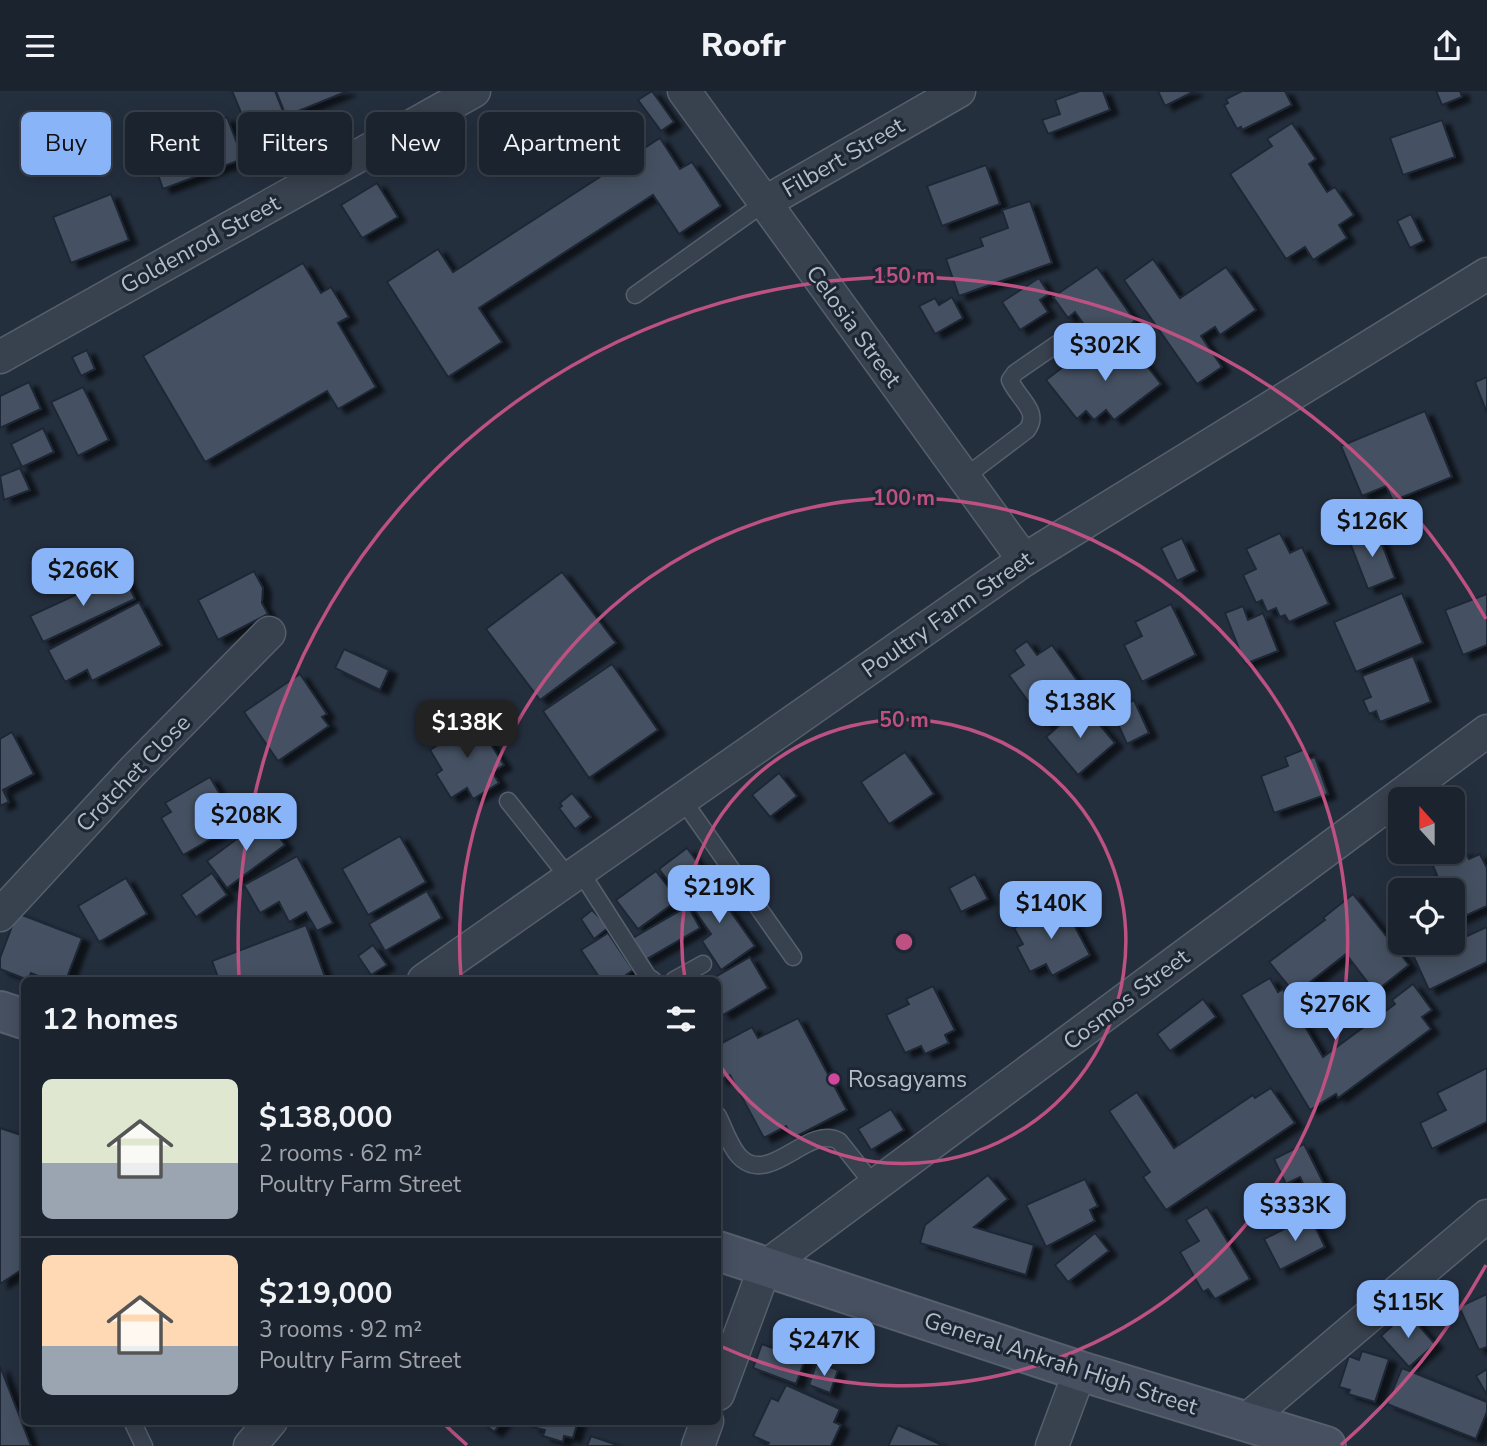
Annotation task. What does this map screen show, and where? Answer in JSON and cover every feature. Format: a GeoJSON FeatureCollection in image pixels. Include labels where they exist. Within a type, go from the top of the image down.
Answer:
{"type":"FeatureCollection","features":[{"type":"Feature","properties":{"kind":"main road"},"geometry":{"type":"LineString","coordinates":[[0,1011],[21,1018]]}},
{"type":"Feature","properties":{"kind":"main road","name":"General Ankrah High Street"},"geometry":{"type":"LineString","coordinates":[[721,1252],[1080,1371],[1326,1446]]}},
{"type":"Feature","properties":{"kind":"street","name":"Goldenrod Street"},"geometry":{"type":"LineString","coordinates":[[0,357],[474,91]]}},
{"type":"Feature","properties":{"kind":"street","name":"Celosia Street"},"geometry":{"type":"LineString","coordinates":[[684,91],[1024,560]]}},
{"type":"Feature","properties":{"kind":"street","name":"Filbert Street"},"geometry":{"type":"LineString","coordinates":[[764,203],[958,91]]}},
{"type":"Feature","properties":{"kind":"street","name":"Poultry Farm Street"},"geometry":{"type":"LineString","coordinates":[[428,977],[1024,560],[1487,274]]}},
{"type":"Feature","properties":{"kind":"street","name":"Crotchet Close"},"geometry":{"type":"LineString","coordinates":[[0,915],[133,771],[269,633]]}},
{"type":"Feature","properties":{"kind":"street","name":"Cosmos Street"},"geometry":{"type":"LineString","coordinates":[[765,1267],[1487,731]]}},
{"type":"Feature","properties":{"kind":"street"},"geometry":{"type":"LineString","coordinates":[[1244,1422],[1487,1216]]}},
{"type":"Feature","properties":{"kind":"street"},"geometry":{"type":"LineString","coordinates":[[721,1386],[765,1267]]}},
{"type":"Feature","properties":{"kind":"street"},"geometry":{"type":"LineString","coordinates":[[1052,1446],[1080,1371]]}},
{"type":"Feature","properties":{"kind":"street"},"geometry":{"type":"LineString","coordinates":[[250,1446],[268,1425]]}},
{"type":"Feature","properties":{"kind":"street"},"geometry":{"type":"LineString","coordinates":[[698,1446],[706,1425]]}},
{"type":"Feature","properties":{"kind":"lane"},"geometry":{"type":"LineString","coordinates":[[635,295],[764,203]]}},
{"type":"Feature","properties":{"kind":"lane"},"geometry":{"type":"LineString","coordinates":[[965,477],[1027,430],[1033,422],[1033,414],[1010,380],[1015,373],[1060,342]]}},
{"type":"Feature","properties":{"kind":"lane"},"geometry":{"type":"LineString","coordinates":[[682,799],[793,957]]}},
{"type":"Feature","properties":{"kind":"lane"},"geometry":{"type":"LineString","coordinates":[[508,800],[574,875],[651,977]]}},
{"type":"Feature","properties":{"kind":"lane"},"geometry":{"type":"LineString","coordinates":[[679,977],[703,964]]}},
{"type":"Feature","properties":{"kind":"lane"},"geometry":{"type":"LineString","coordinates":[[721,1121],[741,1158],[754,1165],[771,1162],[822,1139],[833,1137],[874,1185]]}},
{"type":"Feature","properties":{"kind":"lane"},"geometry":{"type":"LineString","coordinates":[[134,1425],[144,1446]]}},
{"type":"Feature","properties":{"kind":"building"},"geometry":{"type":"Polygon","coordinates":[[[232,91],[275,91],[283,112],[241,112],[232,91]]]}},
{"type":"Feature","properties":{"kind":"building"},"geometry":{"type":"Polygon","coordinates":[[[276,91],[348,91],[296,112],[284,112],[276,91]]]}},
{"type":"Feature","properties":{"kind":"building"},"geometry":{"type":"Polygon","coordinates":[[[652,91],[674,122],[661,131],[638,100],[652,91]]]}},
{"type":"Feature","properties":{"kind":"building"},"geometry":{"type":"Polygon","coordinates":[[[1080,91],[1103,91],[1110,110],[1048,134],[1042,120],[1060,114],[1055,100],[1080,91]]]}},
{"type":"Feature","properties":{"kind":"building"},"geometry":{"type":"Polygon","coordinates":[[[1158,91],[1195,91],[1165,106],[1158,91]]]}},
{"type":"Feature","properties":{"kind":"building"},"geometry":{"type":"Polygon","coordinates":[[[1242,91],[1285,91],[1292,105],[1242,130],[1241,127],[1237,129],[1224,105],[1228,103],[1226,99],[1242,91]]]}},
{"type":"Feature","properties":{"kind":"building"},"geometry":{"type":"Polygon","coordinates":[[[1436,91],[1460,91],[1462,97],[1442,105],[1436,91]]]}},
{"type":"Feature","properties":{"kind":"building"},"geometry":{"type":"Polygon","coordinates":[[[227,117],[238,146],[238,161],[224,166],[224,118],[227,117]]]}},
{"type":"Feature","properties":{"kind":"building"},"geometry":{"type":"Polygon","coordinates":[[[1442,120],[1455,157],[1403,175],[1390,138],[1442,120]]]}},
{"type":"Feature","properties":{"kind":"building"},"geometry":{"type":"Polygon","coordinates":[[[1292,123],[1316,159],[1309,164],[1327,192],[1335,187],[1354,215],[1339,225],[1347,238],[1313,260],[1305,247],[1286,259],[1230,174],[1272,146],[1267,139],[1292,123]]]}},
{"type":"Feature","properties":{"kind":"building"},"geometry":{"type":"Polygon","coordinates":[[[660,138],[680,169],[692,162],[721,206],[679,234],[653,195],[479,308],[502,342],[448,377],[387,282],[438,249],[453,272],[603,175],[644,175],[644,148],[660,138]]]}},
{"type":"Feature","properties":{"kind":"building"},"geometry":{"type":"Polygon","coordinates":[[[986,165],[1000,204],[942,226],[927,186],[986,165]]]}},
{"type":"Feature","properties":{"kind":"building"},"geometry":{"type":"Polygon","coordinates":[[[158,175],[200,175],[163,189],[158,175]]]}},
{"type":"Feature","properties":{"kind":"building"},"geometry":{"type":"Polygon","coordinates":[[[377,183],[398,217],[362,238],[341,205],[377,183]]]}},
{"type":"Feature","properties":{"kind":"building"},"geometry":{"type":"Polygon","coordinates":[[[111,194],[129,240],[71,263],[53,217],[111,194]]]}},
{"type":"Feature","properties":{"kind":"building"},"geometry":{"type":"Polygon","coordinates":[[[1030,201],[1052,263],[959,296],[946,259],[983,246],[980,238],[1008,228],[1002,210],[1030,201]]]}},
{"type":"Feature","properties":{"kind":"building"},"geometry":{"type":"Polygon","coordinates":[[[1411,214],[1424,241],[1410,248],[1397,221],[1411,214]]]}},
{"type":"Feature","properties":{"kind":"building"},"geometry":{"type":"Polygon","coordinates":[[[1153,259],[1180,298],[1226,267],[1256,310],[1220,335],[1215,327],[1201,336],[1222,367],[1197,384],[1124,280],[1153,259]]]}},
{"type":"Feature","properties":{"kind":"building"},"geometry":{"type":"Polygon","coordinates":[[[303,263],[321,293],[331,287],[349,317],[338,323],[376,387],[338,409],[327,391],[205,462],[143,356],[303,263]]]}},
{"type":"Feature","properties":{"kind":"building"},"geometry":{"type":"Polygon","coordinates":[[[1097,267],[1135,321],[1099,346],[1075,312],[1068,318],[1053,297],[1097,267]]]}},
{"type":"Feature","properties":{"kind":"building"},"geometry":{"type":"Polygon","coordinates":[[[1039,278],[1049,294],[1040,300],[1048,312],[1020,330],[1002,302],[1039,278]]]}},
{"type":"Feature","properties":{"kind":"building"},"geometry":{"type":"Polygon","coordinates":[[[952,297],[963,318],[935,334],[919,306],[935,298],[939,305],[952,297]]]}},
{"type":"Feature","properties":{"kind":"building"},"geometry":{"type":"Polygon","coordinates":[[[1126,339],[1161,384],[1114,420],[1106,410],[1094,420],[1086,411],[1077,419],[1046,380],[1080,354],[1091,367],[1126,339]]]}},
{"type":"Feature","properties":{"kind":"building"},"geometry":{"type":"Polygon","coordinates":[[[87,350],[95,369],[81,376],[72,357],[87,350]]]}},
{"type":"Feature","properties":{"kind":"building"},"geometry":{"type":"Polygon","coordinates":[[[1487,377],[1487,413],[1475,382],[1487,377]]]}},
{"type":"Feature","properties":{"kind":"building"},"geometry":{"type":"Polygon","coordinates":[[[29,382],[41,409],[0,428],[0,396],[29,382]]]}},
{"type":"Feature","properties":{"kind":"building"},"geometry":{"type":"Polygon","coordinates":[[[83,387],[109,440],[78,456],[51,402],[83,387]]]}},
{"type":"Feature","properties":{"kind":"building"},"geometry":{"type":"Polygon","coordinates":[[[1425,411],[1452,477],[1393,501],[1386,486],[1362,496],[1341,446],[1425,411]]]}},
{"type":"Feature","properties":{"kind":"building"},"geometry":{"type":"Polygon","coordinates":[[[43,428],[54,452],[22,467],[11,444],[43,428]]]}},
{"type":"Feature","properties":{"kind":"building"},"geometry":{"type":"Polygon","coordinates":[[[20,468],[30,490],[4,500],[0,476],[20,468]]]}},
{"type":"Feature","properties":{"kind":"building"},"geometry":{"type":"Polygon","coordinates":[[[1376,529],[1395,578],[1368,589],[1349,540],[1376,529]]]}},
{"type":"Feature","properties":{"kind":"building"},"geometry":{"type":"Polygon","coordinates":[[[1280,533],[1290,553],[1302,547],[1329,604],[1289,622],[1285,615],[1280,617],[1276,608],[1267,612],[1262,600],[1256,603],[1243,575],[1256,569],[1246,549],[1280,533]]]}},
{"type":"Feature","properties":{"kind":"building"},"geometry":{"type":"Polygon","coordinates":[[[1182,538],[1197,571],[1177,581],[1161,548],[1182,538]]]}},
{"type":"Feature","properties":{"kind":"building"},"geometry":{"type":"Polygon","coordinates":[[[254,571],[263,588],[262,603],[268,614],[218,640],[198,600],[254,571]]]}},
{"type":"Feature","properties":{"kind":"building"},"geometry":{"type":"Polygon","coordinates":[[[562,572],[616,643],[540,700],[486,629],[562,572]]]}},
{"type":"Feature","properties":{"kind":"building"},"geometry":{"type":"Polygon","coordinates":[[[123,573],[135,599],[43,642],[30,616],[123,573]]]}},
{"type":"Feature","properties":{"kind":"building"},"geometry":{"type":"Polygon","coordinates":[[[1402,593],[1423,643],[1356,672],[1334,622],[1402,593]]]}},
{"type":"Feature","properties":{"kind":"building"},"geometry":{"type":"Polygon","coordinates":[[[1487,594],[1487,645],[1463,655],[1445,610],[1487,594]]]}},
{"type":"Feature","properties":{"kind":"building"},"geometry":{"type":"Polygon","coordinates":[[[139,602],[162,645],[92,681],[87,670],[65,682],[48,650],[139,602]]]}},
{"type":"Feature","properties":{"kind":"building"},"geometry":{"type":"Polygon","coordinates":[[[1171,604],[1196,655],[1142,682],[1124,645],[1142,636],[1135,622],[1171,604]]]}},
{"type":"Feature","properties":{"kind":"building"},"geometry":{"type":"Polygon","coordinates":[[[1243,606],[1248,620],[1263,613],[1278,651],[1245,664],[1225,613],[1243,606]]]}},
{"type":"Feature","properties":{"kind":"building"},"geometry":{"type":"Polygon","coordinates":[[[1027,641],[1037,655],[1052,645],[1088,696],[1046,726],[1009,675],[1024,665],[1014,650],[1027,641]]]}},
{"type":"Feature","properties":{"kind":"building"},"geometry":{"type":"Polygon","coordinates":[[[344,649],[389,670],[380,690],[335,668],[344,649]]]}},
{"type":"Feature","properties":{"kind":"building"},"geometry":{"type":"Polygon","coordinates":[[[1413,656],[1431,702],[1380,722],[1376,711],[1369,714],[1363,700],[1371,697],[1362,676],[1413,656]]]}},
{"type":"Feature","properties":{"kind":"building"},"geometry":{"type":"Polygon","coordinates":[[[612,664],[658,730],[589,778],[543,711],[612,664]]]}},
{"type":"Feature","properties":{"kind":"building"},"geometry":{"type":"Polygon","coordinates":[[[300,674],[327,714],[322,717],[329,726],[278,761],[244,712],[300,674]]]}},
{"type":"Feature","properties":{"kind":"building"},"geometry":{"type":"Polygon","coordinates":[[[1134,700],[1149,733],[1127,744],[1112,711],[1134,700]]]}},
{"type":"Feature","properties":{"kind":"building"},"geometry":{"type":"Polygon","coordinates":[[[1083,705],[1115,743],[1078,775],[1046,737],[1083,705]]]}},
{"type":"Feature","properties":{"kind":"building"},"geometry":{"type":"Polygon","coordinates":[[[470,711],[504,765],[492,772],[499,783],[473,799],[467,788],[451,798],[436,774],[442,770],[430,750],[463,729],[457,720],[470,711]]]}},
{"type":"Feature","properties":{"kind":"building"},"geometry":{"type":"Polygon","coordinates":[[[12,732],[34,774],[3,790],[9,802],[0,806],[0,739],[12,732]]]}},
{"type":"Feature","properties":{"kind":"building"},"geometry":{"type":"Polygon","coordinates":[[[1305,749],[1309,759],[1315,757],[1328,794],[1274,813],[1261,776],[1288,766],[1285,757],[1305,749]]]}},
{"type":"Feature","properties":{"kind":"building"},"geometry":{"type":"Polygon","coordinates":[[[905,752],[934,794],[889,824],[861,782],[905,752]]]}},
{"type":"Feature","properties":{"kind":"building"},"geometry":{"type":"Polygon","coordinates":[[[779,773],[797,796],[770,817],[752,795],[779,773]]]}},
{"type":"Feature","properties":{"kind":"building"},"geometry":{"type":"Polygon","coordinates":[[[210,777],[237,824],[183,855],[161,818],[171,812],[165,803],[210,777]]]}},
{"type":"Feature","properties":{"kind":"building"},"geometry":{"type":"Polygon","coordinates":[[[572,793],[591,817],[575,829],[559,808],[562,806],[560,803],[572,793]]]}},
{"type":"Feature","properties":{"kind":"building"},"geometry":{"type":"Polygon","coordinates":[[[265,818],[285,845],[227,888],[207,861],[265,818]]]}},
{"type":"Feature","properties":{"kind":"building"},"geometry":{"type":"Polygon","coordinates":[[[400,836],[426,882],[368,915],[342,869],[400,836]]]}},
{"type":"Feature","properties":{"kind":"building"},"geometry":{"type":"Polygon","coordinates":[[[687,848],[703,870],[676,891],[659,869],[687,848]]]}},
{"type":"Feature","properties":{"kind":"building"},"geometry":{"type":"Polygon","coordinates":[[[1465,851],[1469,859],[1480,854],[1487,868],[1487,906],[1465,916],[1465,878],[1431,878],[1437,875],[1433,866],[1465,865],[1465,851]]]}},
{"type":"Feature","properties":{"kind":"building"},"geometry":{"type":"Polygon","coordinates":[[[297,856],[333,923],[317,931],[306,912],[289,922],[279,902],[260,913],[244,885],[297,856]]]}},
{"type":"Feature","properties":{"kind":"building"},"geometry":{"type":"Polygon","coordinates":[[[656,871],[678,900],[638,929],[616,900],[656,871]]]}},
{"type":"Feature","properties":{"kind":"building"},"geometry":{"type":"Polygon","coordinates":[[[212,873],[227,895],[196,917],[181,895],[212,873]]]}},
{"type":"Feature","properties":{"kind":"building"},"geometry":{"type":"Polygon","coordinates":[[[975,874],[988,899],[961,912],[949,888],[975,874]]]}},
{"type":"Feature","properties":{"kind":"building"},"geometry":{"type":"Polygon","coordinates":[[[126,878],[147,914],[99,942],[78,906],[126,878]]]}},
{"type":"Feature","properties":{"kind":"building"},"geometry":{"type":"Polygon","coordinates":[[[707,878],[755,946],[721,970],[702,941],[711,934],[684,895],[707,878]]]}},
{"type":"Feature","properties":{"kind":"building"},"geometry":{"type":"Polygon","coordinates":[[[427,891],[442,918],[385,951],[369,924],[427,891]]]}},
{"type":"Feature","properties":{"kind":"building"},"geometry":{"type":"Polygon","coordinates":[[[1353,894],[1388,938],[1388,955],[1401,955],[1409,965],[1375,992],[1346,954],[1295,994],[1269,962],[1325,920],[1323,918],[1353,894]]]}},
{"type":"Feature","properties":{"kind":"building"},"geometry":{"type":"Polygon","coordinates":[[[1062,902],[1090,955],[1052,976],[1046,964],[1030,972],[1017,947],[1023,944],[1014,928],[1062,902]]]}},
{"type":"Feature","properties":{"kind":"building"},"geometry":{"type":"Polygon","coordinates":[[[688,906],[700,928],[645,960],[633,938],[688,906]]]}},
{"type":"Feature","properties":{"kind":"building"},"geometry":{"type":"Polygon","coordinates":[[[592,910],[609,927],[594,939],[581,919],[592,910]]]}},
{"type":"Feature","properties":{"kind":"building"},"geometry":{"type":"Polygon","coordinates":[[[17,913],[82,938],[67,977],[41,977],[31,973],[29,977],[21,977],[0,969],[0,958],[17,913]]]}},
{"type":"Feature","properties":{"kind":"building"},"geometry":{"type":"Polygon","coordinates":[[[306,925],[325,977],[218,977],[212,961],[306,925]]]}},
{"type":"Feature","properties":{"kind":"building"},"geometry":{"type":"Polygon","coordinates":[[[1487,927],[1487,962],[1429,990],[1413,955],[1465,955],[1465,937],[1487,927]]]}},
{"type":"Feature","properties":{"kind":"building"},"geometry":{"type":"Polygon","coordinates":[[[608,933],[633,970],[623,977],[599,977],[581,950],[608,933]]]}},
{"type":"Feature","properties":{"kind":"building"},"geometry":{"type":"Polygon","coordinates":[[[373,945],[387,965],[371,975],[358,956],[373,945]]]}},
{"type":"Feature","properties":{"kind":"building"},"geometry":{"type":"Polygon","coordinates":[[[750,957],[768,988],[723,1015],[721,977],[715,977],[750,957]]]}},
{"type":"Feature","properties":{"kind":"building"},"geometry":{"type":"Polygon","coordinates":[[[1270,978],[1278,992],[1283,989],[1323,1057],[1395,1004],[1392,1000],[1413,984],[1432,1010],[1422,1017],[1431,1029],[1338,1098],[1336,1094],[1310,1110],[1241,995],[1270,978]]]}},
{"type":"Feature","properties":{"kind":"building"},"geometry":{"type":"Polygon","coordinates":[[[933,986],[955,1030],[945,1035],[949,1043],[925,1054],[921,1046],[905,1053],[886,1015],[909,1004],[906,999],[933,986]]]}},
{"type":"Feature","properties":{"kind":"building"},"geometry":{"type":"Polygon","coordinates":[[[1203,999],[1216,1017],[1170,1051],[1157,1034],[1203,999]]]}},
{"type":"Feature","properties":{"kind":"building"},"geometry":{"type":"Polygon","coordinates":[[[798,1018],[847,1110],[793,1138],[786,1126],[764,1138],[730,1075],[721,1080],[721,1043],[752,1027],[758,1038],[798,1018]]]}},
{"type":"Feature","properties":{"kind":"building"},"geometry":{"type":"Polygon","coordinates":[[[1487,1068],[1487,1122],[1432,1149],[1420,1123],[1446,1110],[1437,1093],[1487,1068]]]}},
{"type":"Feature","properties":{"kind":"building"},"geometry":{"type":"Polygon","coordinates":[[[1271,1088],[1295,1123],[1166,1210],[1143,1177],[1150,1172],[1109,1111],[1137,1092],[1174,1148],[1253,1095],[1255,1098],[1271,1088]]]}},
{"type":"Feature","properties":{"kind":"building"},"geometry":{"type":"Polygon","coordinates":[[[891,1109],[904,1130],[871,1150],[858,1129],[891,1109]]]}},
{"type":"Feature","properties":{"kind":"building"},"geometry":{"type":"Polygon","coordinates":[[[0,1128],[21,1135],[21,1270],[0,1284],[0,1128]]]}},
{"type":"Feature","properties":{"kind":"building"},"geometry":{"type":"Polygon","coordinates":[[[1304,1144],[1330,1196],[1313,1204],[1300,1177],[1286,1184],[1274,1159],[1304,1144]]]}},
{"type":"Feature","properties":{"kind":"building"},"geometry":{"type":"Polygon","coordinates":[[[988,1175],[1008,1199],[974,1227],[1034,1245],[1026,1275],[920,1243],[925,1225],[988,1175]]]}},
{"type":"Feature","properties":{"kind":"building"},"geometry":{"type":"Polygon","coordinates":[[[1085,1179],[1098,1206],[1090,1210],[1095,1221],[1046,1247],[1026,1205],[1085,1179]]]}},
{"type":"Feature","properties":{"kind":"building"},"geometry":{"type":"Polygon","coordinates":[[[1207,1207],[1250,1279],[1215,1299],[1208,1289],[1203,1292],[1180,1252],[1199,1241],[1186,1220],[1207,1207]]]}},
{"type":"Feature","properties":{"kind":"building"},"geometry":{"type":"Polygon","coordinates":[[[1310,1216],[1325,1247],[1280,1270],[1264,1239],[1310,1216]]]}},
{"type":"Feature","properties":{"kind":"building"},"geometry":{"type":"Polygon","coordinates":[[[1095,1233],[1109,1251],[1068,1282],[1055,1265],[1095,1233]]]}},
{"type":"Feature","properties":{"kind":"building"},"geometry":{"type":"Polygon","coordinates":[[[1487,1294],[1487,1347],[1479,1350],[1459,1307],[1487,1294]]]}},
{"type":"Feature","properties":{"kind":"building"},"geometry":{"type":"Polygon","coordinates":[[[1407,1312],[1435,1344],[1409,1367],[1381,1336],[1407,1312]]]}},
{"type":"Feature","properties":{"kind":"building"},"geometry":{"type":"Polygon","coordinates":[[[762,1344],[805,1360],[796,1384],[753,1368],[762,1344]]]}},
{"type":"Feature","properties":{"kind":"building"},"geometry":{"type":"Polygon","coordinates":[[[1362,1351],[1389,1359],[1375,1402],[1348,1394],[1350,1390],[1339,1387],[1349,1356],[1359,1360],[1362,1351]]]}},
{"type":"Feature","properties":{"kind":"building"},"geometry":{"type":"Polygon","coordinates":[[[817,1362],[838,1370],[830,1393],[809,1385],[817,1362]]]}},
{"type":"Feature","properties":{"kind":"building"},"geometry":{"type":"Polygon","coordinates":[[[0,1366],[31,1446],[0,1446],[0,1366]]]}},
{"type":"Feature","properties":{"kind":"building"},"geometry":{"type":"Polygon","coordinates":[[[1402,1368],[1487,1402],[1487,1412],[1476,1439],[1387,1404],[1402,1368]]]}},
{"type":"Feature","properties":{"kind":"building"},"geometry":{"type":"Polygon","coordinates":[[[1487,1369],[1487,1395],[1476,1376],[1487,1369]]]}},
{"type":"Feature","properties":{"kind":"building"},"geometry":{"type":"Polygon","coordinates":[[[786,1385],[840,1409],[834,1422],[841,1425],[831,1446],[767,1446],[769,1443],[753,1436],[771,1398],[778,1401],[786,1385]]]}},
{"type":"Feature","properties":{"kind":"building"},"geometry":{"type":"Polygon","coordinates":[[[486,1425],[500,1425],[494,1432],[486,1425]]]}},
{"type":"Feature","properties":{"kind":"building"},"geometry":{"type":"Polygon","coordinates":[[[577,1425],[573,1438],[564,1436],[563,1442],[543,1436],[545,1430],[532,1427],[577,1425]]]}},
{"type":"Feature","properties":{"kind":"building"},"geometry":{"type":"Polygon","coordinates":[[[898,1425],[944,1446],[888,1446],[898,1425]]]}},
{"type":"Feature","properties":{"kind":"building"},"geometry":{"type":"Polygon","coordinates":[[[591,1436],[620,1446],[587,1446],[591,1436]]]}},
{"type":"Feature","properties":{"kind":"place","name":"Rosagyams"},"geometry":{"type":"Point","coordinates":[834,1079]}}]}
